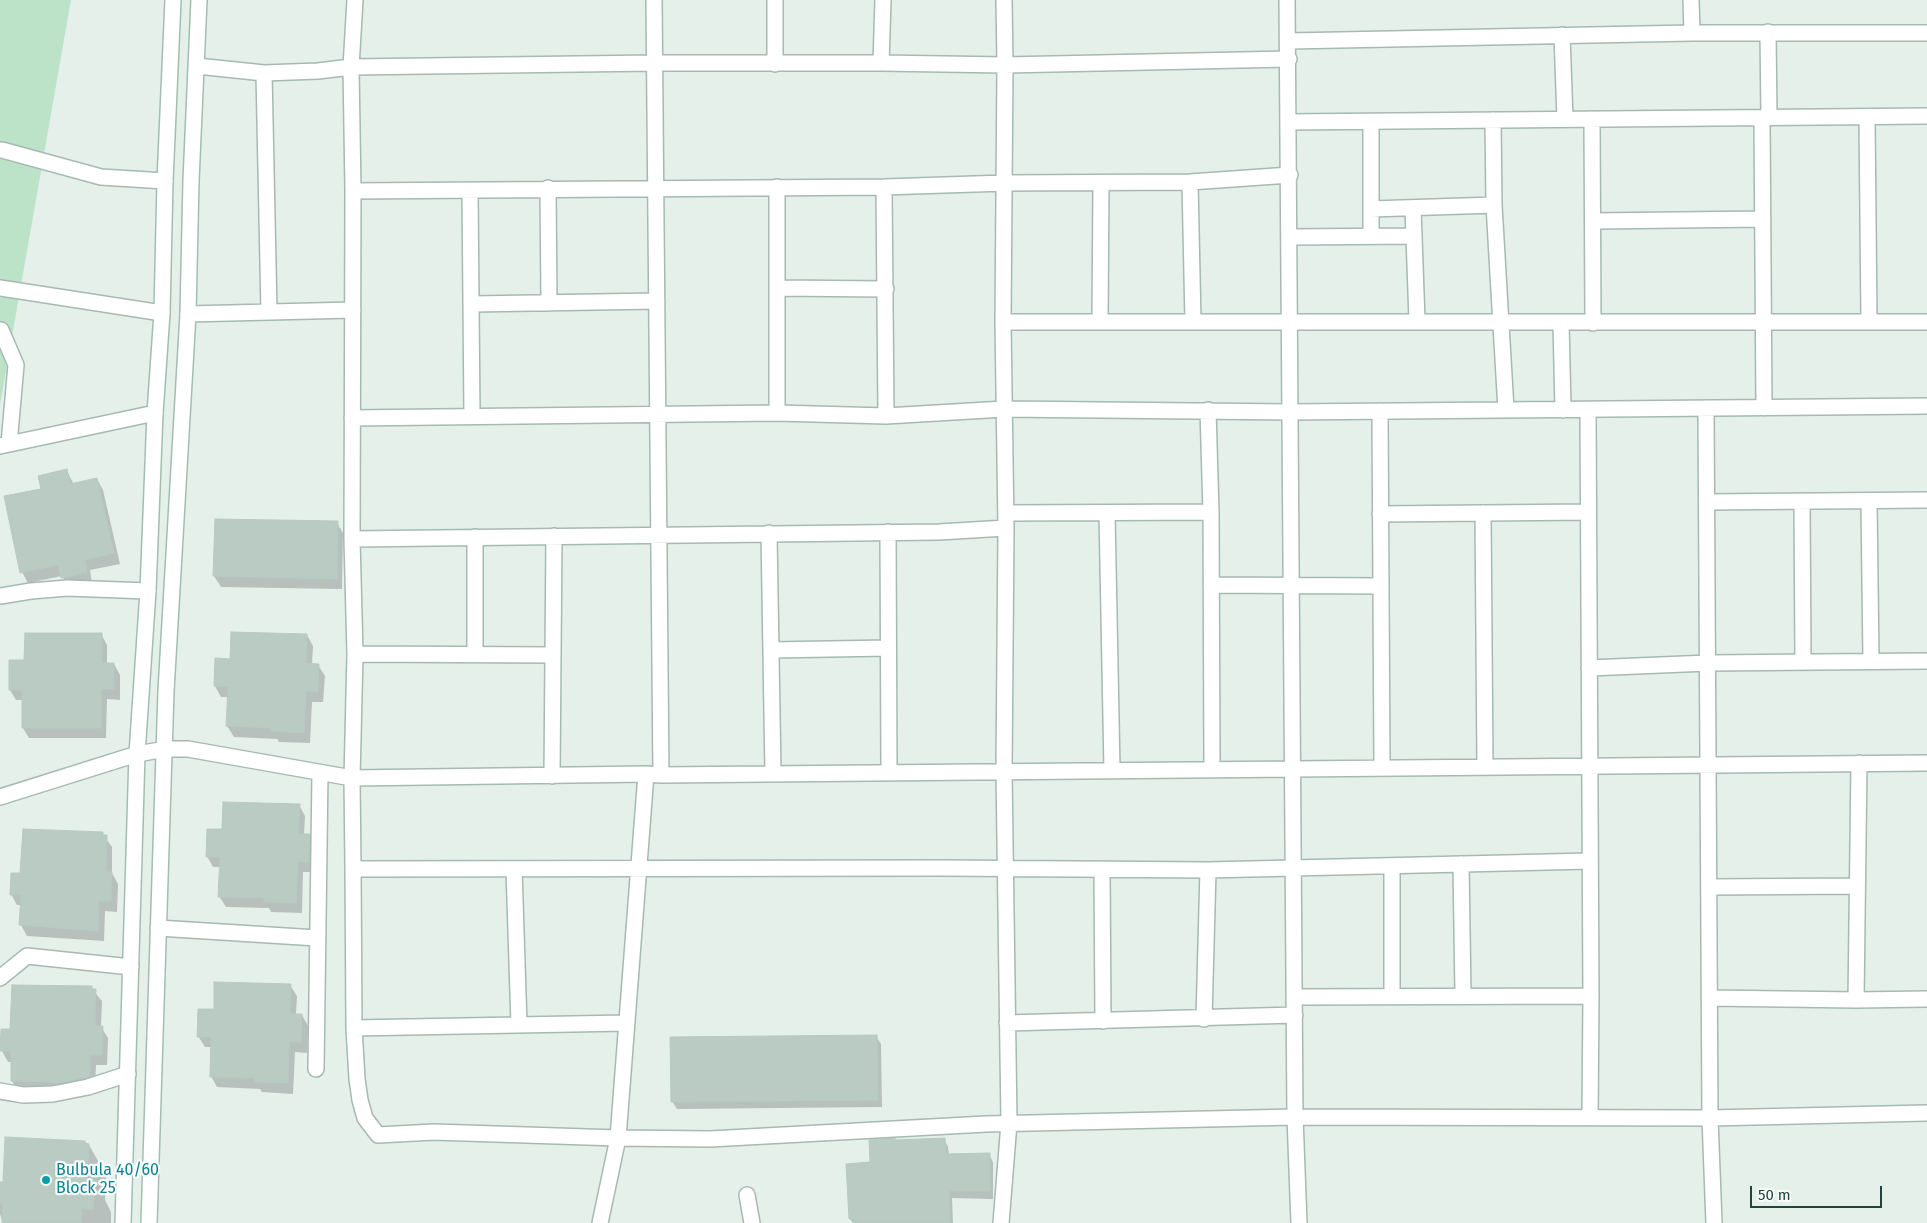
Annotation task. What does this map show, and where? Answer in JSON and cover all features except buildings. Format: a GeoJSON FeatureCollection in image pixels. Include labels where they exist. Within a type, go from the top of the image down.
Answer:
{"type":"FeatureCollection","features":[{"type":"Feature","properties":{"kind":"street"},"geometry":{"type":"LineString","coordinates":[[123,1223],[137,754],[148,591],[155,413],[162,313],[164,181],[173,0]]}},
{"type":"Feature","properties":{"kind":"street"},"geometry":{"type":"LineString","coordinates":[[149,1223],[158,928],[166,749],[166,691],[188,314],[191,182],[199,0]]}},
{"type":"Feature","properties":{"kind":"street"},"geometry":{"type":"LineString","coordinates":[[355,0],[351,67],[353,191],[352,539],[355,654],[352,778],[354,1028],[360,1100],[366,1118],[378,1135],[443,1132],[618,1138],[720,1139],[1009,1123],[1295,1117],[1710,1118],[1927,1113]]}},
{"type":"Feature","properties":{"kind":"street"},"geometry":{"type":"LineString","coordinates":[[600,1223],[618,1138],[639,869],[654,774],[660,535],[654,0]]}},
{"type":"Feature","properties":{"kind":"street"},"geometry":{"type":"LineString","coordinates":[[775,0],[775,64]]}},
{"type":"Feature","properties":{"kind":"street"},"geometry":{"type":"LineString","coordinates":[[881,62],[883,0]]}},
{"type":"Feature","properties":{"kind":"street"},"geometry":{"type":"LineString","coordinates":[[1001,1223],[1009,1123],[1007,870],[1004,771],[1006,521],[1003,322],[1005,183],[1004,0]]}},
{"type":"Feature","properties":{"kind":"street"},"geometry":{"type":"LineString","coordinates":[[1287,0],[1290,175],[1295,1117],[1299,1223]]}},
{"type":"Feature","properties":{"kind":"street"},"geometry":{"type":"LineString","coordinates":[[1691,0],[1692,33]]}},
{"type":"Feature","properties":{"kind":"street"},"geometry":{"type":"LineString","coordinates":[[1289,41],[1768,32],[1927,33]]}},
{"type":"Feature","properties":{"kind":"street"},"geometry":{"type":"LineString","coordinates":[[1764,408],[1763,219],[1768,32]]}},
{"type":"Feature","properties":{"kind":"street"},"geometry":{"type":"LineString","coordinates":[[1562,35],[1565,119]]}},
{"type":"Feature","properties":{"kind":"street"},"geometry":{"type":"LineString","coordinates":[[197,66],[264,73],[318,71],[351,67],[881,62],[1005,65],[1289,59]]}},
{"type":"Feature","properties":{"kind":"street"},"geometry":{"type":"LineString","coordinates":[[264,73],[269,312]]}},
{"type":"Feature","properties":{"kind":"street"},"geometry":{"type":"LineString","coordinates":[[1289,122],[1927,116]]}},
{"type":"Feature","properties":{"kind":"street"},"geometry":{"type":"LineString","coordinates":[[1867,117],[1868,321]]}},
{"type":"Feature","properties":{"kind":"street"},"geometry":{"type":"LineString","coordinates":[[1592,119],[1593,323]]}},
{"type":"Feature","properties":{"kind":"street"},"geometry":{"type":"LineString","coordinates":[[1493,120],[1494,205],[1499,320],[1502,338],[1506,410]]}},
{"type":"Feature","properties":{"kind":"street"},"geometry":{"type":"LineString","coordinates":[[1371,121],[1372,236]]}},
{"type":"Feature","properties":{"kind":"street"},"geometry":{"type":"LineString","coordinates":[[2,150],[100,178],[164,181]]}},
{"type":"Feature","properties":{"kind":"street"},"geometry":{"type":"LineString","coordinates":[[353,191],[470,191],[548,188],[884,187],[1005,183],[1190,182],[1290,175]]}},
{"type":"Feature","properties":{"kind":"street"},"geometry":{"type":"LineString","coordinates":[[1190,182],[1193,322]]}},
{"type":"Feature","properties":{"kind":"street"},"geometry":{"type":"LineString","coordinates":[[1100,322],[1101,183]]}},
{"type":"Feature","properties":{"kind":"street"},"geometry":{"type":"LineString","coordinates":[[777,187],[777,413]]}},
{"type":"Feature","properties":{"kind":"street"},"geometry":{"type":"LineString","coordinates":[[884,187],[886,416]]}},
{"type":"Feature","properties":{"kind":"street"},"geometry":{"type":"LineString","coordinates":[[548,188],[549,303]]}},
{"type":"Feature","properties":{"kind":"street"},"geometry":{"type":"LineString","coordinates":[[470,191],[472,416]]}},
{"type":"Feature","properties":{"kind":"street"},"geometry":{"type":"LineString","coordinates":[[1371,209],[1494,205]]}},
{"type":"Feature","properties":{"kind":"street"},"geometry":{"type":"LineString","coordinates":[[1413,208],[1417,321]]}},
{"type":"Feature","properties":{"kind":"street"},"geometry":{"type":"LineString","coordinates":[[1593,221],[1763,219]]}},
{"type":"Feature","properties":{"kind":"street"},"geometry":{"type":"LineString","coordinates":[[1290,237],[1414,236]]}},
{"type":"Feature","properties":{"kind":"street"},"geometry":{"type":"LineString","coordinates":[[0,288],[162,313]]}},
{"type":"Feature","properties":{"kind":"street"},"geometry":{"type":"LineString","coordinates":[[778,288],[886,289]]}},
{"type":"Feature","properties":{"kind":"street"},"geometry":{"type":"LineString","coordinates":[[472,304],[657,301]]}},
{"type":"Feature","properties":{"kind":"street"},"geometry":{"type":"LineString","coordinates":[[188,314],[352,310]]}},
{"type":"Feature","properties":{"kind":"street"},"geometry":{"type":"LineString","coordinates":[[1003,322],[1499,320],[1593,323],[1927,322]]}},
{"type":"Feature","properties":{"kind":"street"},"geometry":{"type":"LineString","coordinates":[[1560,322],[1563,410]]}},
{"type":"Feature","properties":{"kind":"street"},"geometry":{"type":"LineString","coordinates":[[1,330],[16,365],[4,445],[155,413]]}},
{"type":"Feature","properties":{"kind":"street"},"geometry":{"type":"LineString","coordinates":[[352,418],[777,413],[886,416],[1004,409],[1291,412],[1927,406]]}},
{"type":"Feature","properties":{"kind":"street"},"geometry":{"type":"LineString","coordinates":[[1706,408],[1710,1118],[1714,1223]]}},
{"type":"Feature","properties":{"kind":"street"},"geometry":{"type":"LineString","coordinates":[[1208,410],[1211,512],[1212,769]]}},
{"type":"Feature","properties":{"kind":"street"},"geometry":{"type":"LineString","coordinates":[[1588,410],[1590,1117]]}},
{"type":"Feature","properties":{"kind":"street"},"geometry":{"type":"LineString","coordinates":[[1380,411],[1382,768]]}},
{"type":"Feature","properties":{"kind":"street"},"geometry":{"type":"LineString","coordinates":[[1707,502],[1927,500]]}},
{"type":"Feature","properties":{"kind":"street"},"geometry":{"type":"LineString","coordinates":[[1870,501],[1871,661]]}},
{"type":"Feature","properties":{"kind":"street"},"geometry":{"type":"LineString","coordinates":[[1802,502],[1803,662]]}},
{"type":"Feature","properties":{"kind":"street"},"geometry":{"type":"LineString","coordinates":[[352,539],[888,532],[1107,513],[1211,512]]}},
{"type":"Feature","properties":{"kind":"street"},"geometry":{"type":"LineString","coordinates":[[1380,514],[1588,512]]}},
{"type":"Feature","properties":{"kind":"street"},"geometry":{"type":"LineString","coordinates":[[1107,513],[1112,770]]}},
{"type":"Feature","properties":{"kind":"street"},"geometry":{"type":"LineString","coordinates":[[1483,513],[1485,767]]}},
{"type":"Feature","properties":{"kind":"street"},"geometry":{"type":"LineString","coordinates":[[888,532],[890,772]]}},
{"type":"Feature","properties":{"kind":"street"},"geometry":{"type":"LineString","coordinates":[[769,534],[773,774]]}},
{"type":"Feature","properties":{"kind":"street"},"geometry":{"type":"LineString","coordinates":[[552,776],[554,536]]}},
{"type":"Feature","properties":{"kind":"street"},"geometry":{"type":"LineString","coordinates":[[475,537],[475,654]]}},
{"type":"Feature","properties":{"kind":"street"},"geometry":{"type":"LineString","coordinates":[[1211,585],[1292,587],[1381,586]]}},
{"type":"Feature","properties":{"kind":"street"},"geometry":{"type":"LineString","coordinates":[[0,596],[68,588],[148,591]]}},
{"type":"Feature","properties":{"kind":"street"},"geometry":{"type":"LineString","coordinates":[[771,650],[888,648]]}},
{"type":"Feature","properties":{"kind":"street"},"geometry":{"type":"LineString","coordinates":[[355,654],[553,655]]}},
{"type":"Feature","properties":{"kind":"street"},"geometry":{"type":"LineString","coordinates":[[1590,668],[1708,662],[1927,661]]}},
{"type":"Feature","properties":{"kind":"street"},"geometry":{"type":"LineString","coordinates":[[0,797],[137,754],[166,749],[188,749],[352,778],[1927,763]]}},
{"type":"Feature","properties":{"kind":"street"},"geometry":{"type":"LineString","coordinates":[[1856,1000],[1859,763]]}},
{"type":"Feature","properties":{"kind":"street"},"geometry":{"type":"LineString","coordinates":[[316,1069],[320,773]]}},
{"type":"Feature","properties":{"kind":"street"},"geometry":{"type":"LineString","coordinates":[[353,869],[1208,870],[1590,861]]}},
{"type":"Feature","properties":{"kind":"street"},"geometry":{"type":"LineString","coordinates":[[1461,864],[1463,996]]}},
{"type":"Feature","properties":{"kind":"street"},"geometry":{"type":"LineString","coordinates":[[1392,866],[1392,997]]}},
{"type":"Feature","properties":{"kind":"street"},"geometry":{"type":"LineString","coordinates":[[514,869],[519,1025]]}},
{"type":"Feature","properties":{"kind":"street"},"geometry":{"type":"LineString","coordinates":[[1102,869],[1103,1020]]}},
{"type":"Feature","properties":{"kind":"street"},"geometry":{"type":"LineString","coordinates":[[1204,1019],[1208,870]]}},
{"type":"Feature","properties":{"kind":"street"},"geometry":{"type":"LineString","coordinates":[[1709,887],[1857,886]]}},
{"type":"Feature","properties":{"kind":"street"},"geometry":{"type":"LineString","coordinates":[[158,928],[318,938]]}},
{"type":"Feature","properties":{"kind":"street"},"geometry":{"type":"LineString","coordinates":[[0,978],[27,956],[131,967]]}},
{"type":"Feature","properties":{"kind":"street"},"geometry":{"type":"LineString","coordinates":[[1294,996],[1591,996]]}},
{"type":"Feature","properties":{"kind":"street"},"geometry":{"type":"LineString","coordinates":[[1710,998],[1856,1000],[1927,998]]}},
{"type":"Feature","properties":{"kind":"street"},"geometry":{"type":"LineString","coordinates":[[1007,1023],[1295,1015]]}},
{"type":"Feature","properties":{"kind":"street"},"geometry":{"type":"LineString","coordinates":[[354,1028],[626,1022]]}},
{"type":"Feature","properties":{"kind":"street"},"geometry":{"type":"LineString","coordinates":[[0,1091],[23,1094],[53,1094],[88,1087],[128,1074]]}},
{"type":"Feature","properties":{"kind":"street"},"geometry":{"type":"LineString","coordinates":[[747,1194],[752,1223]]}},
{"type":"Feature","properties":{"kind":"green space"},"geometry":{"type":"Polygon","coordinates":[[[0,0],[71,0],[0,405],[0,0]]]}},
{"type":"Feature","properties":{"kind":"place","name":"Bulbula 40/60 Block 25"},"geometry":{"type":"Point","coordinates":[46,1180]}}]}
